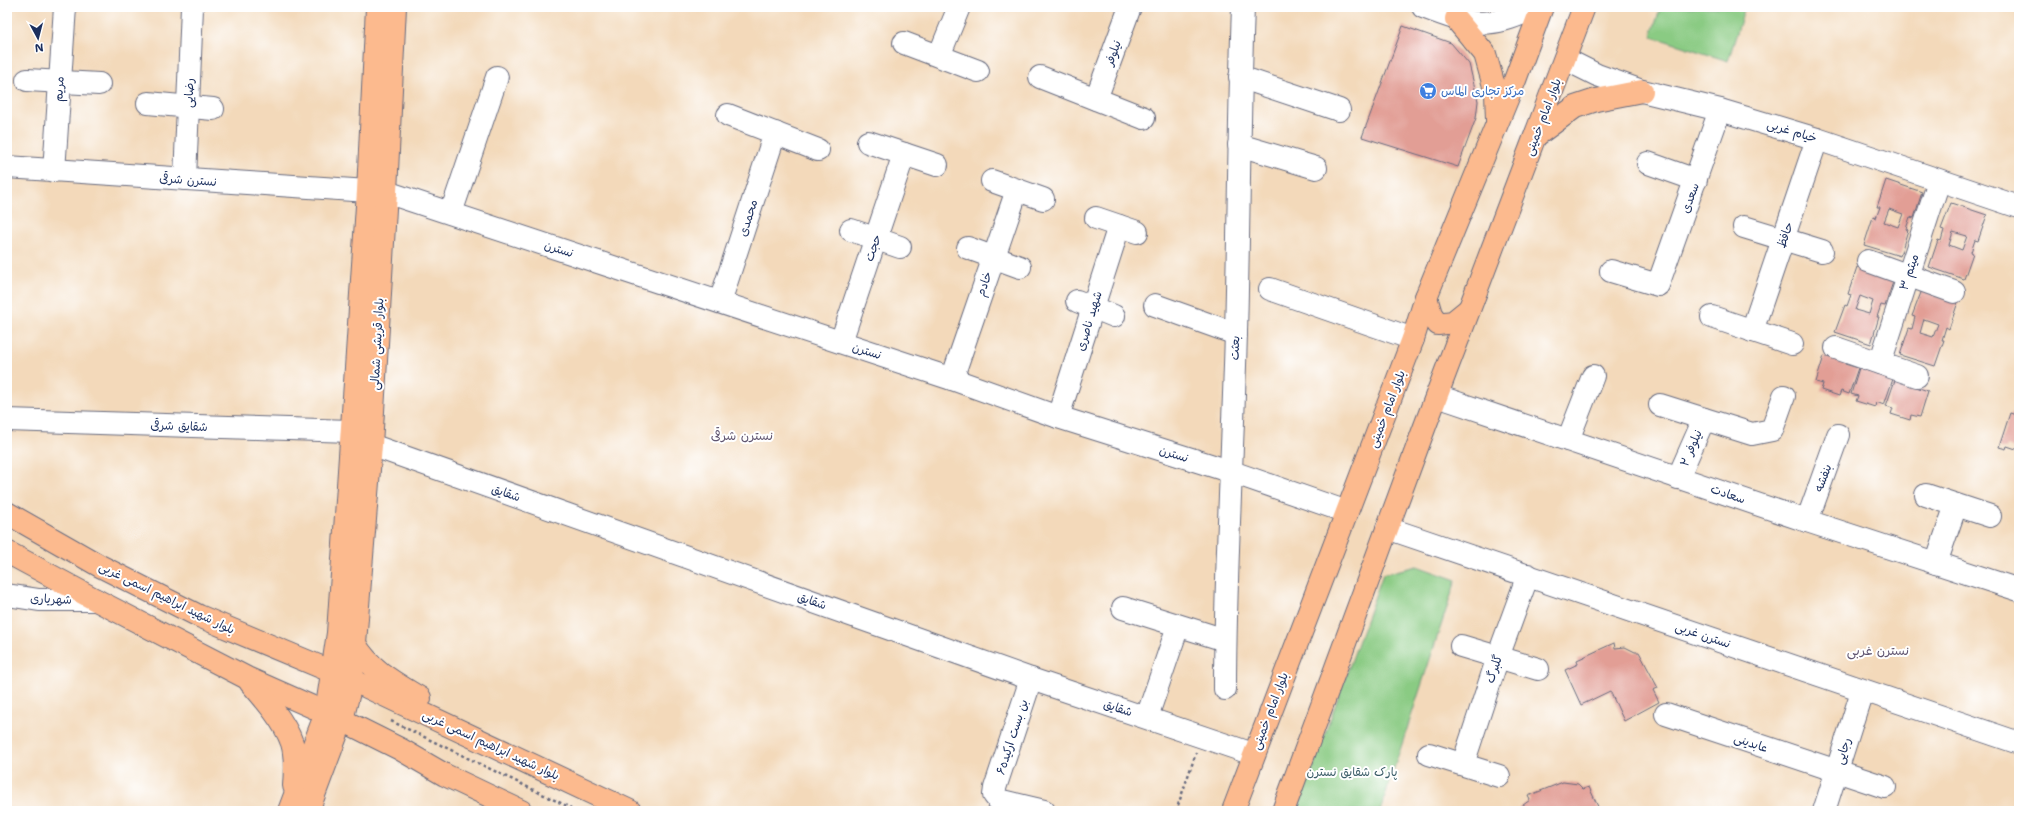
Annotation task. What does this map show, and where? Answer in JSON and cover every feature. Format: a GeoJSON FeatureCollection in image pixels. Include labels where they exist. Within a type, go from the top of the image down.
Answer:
{"type":"FeatureCollection","features":[{"type":"Feature","properties":{"kind":"main road","name":"بلوار قریشی شمالی"},"geometry":{"type":"LineString","coordinates":[[342,676],[355,644],[371,445],[377,192],[382,87],[377,7]]}},
{"type":"Feature","properties":{"kind":"main road","name":"بلوار قریشی شمالی"},"geometry":{"type":"LineString","coordinates":[[382,87],[395,7]]}},
{"type":"Feature","properties":{"kind":"main road","name":"بلوار امام خمینی"},"geometry":{"type":"LineString","coordinates":[[1233,811],[1253,754],[1413,339],[1426,298],[1497,124],[1542,7]]}},
{"type":"Feature","properties":{"kind":"main road","name":"بلوار امام خمینی"},"geometry":{"type":"LineString","coordinates":[[1283,811],[1387,528],[1584,7]]}},
{"type":"Feature","properties":{"kind":"main road"},"geometry":{"type":"LineString","coordinates":[[1456,19],[1485,54],[1496,93],[1497,124]]}},
{"type":"Feature","properties":{"kind":"main road"},"geometry":{"type":"LineString","coordinates":[[1536,135],[1575,108],[1596,100],[1642,92]]}},
{"type":"Feature","properties":{"kind":"main road","name":"بلوار قریشی شمالی"},"geometry":{"type":"LineString","coordinates":[[342,676],[338,633],[351,431],[377,192]]}},
{"type":"Feature","properties":{"kind":"main road"},"geometry":{"type":"LineString","coordinates":[[1426,298],[1431,314],[1438,324],[1453,322],[1469,309]]}},
{"type":"Feature","properties":{"kind":"main road","name":"بلوار شهید ابراهیم اسمی غربی"},"geometry":{"type":"LineString","coordinates":[[7,513],[127,579],[199,616],[342,676],[630,811]]}},
{"type":"Feature","properties":{"kind":"main road"},"geometry":{"type":"LineString","coordinates":[[7,552],[247,678],[334,716],[400,749],[445,776],[521,811]]}},
{"type":"Feature","properties":{"kind":"main road"},"geometry":{"type":"LineString","coordinates":[[121,612],[114,605],[111,596],[112,588],[119,582],[127,579]]}},
{"type":"Feature","properties":{"kind":"main road"},"geometry":{"type":"LineString","coordinates":[[355,644],[361,655],[371,666],[389,680],[444,712],[461,731]]}},
{"type":"Feature","properties":{"kind":"main road"},"geometry":{"type":"LineString","coordinates":[[297,807],[334,716],[342,676]]}},
{"type":"Feature","properties":{"kind":"main road"},"geometry":{"type":"LineString","coordinates":[[247,678],[273,709],[292,743],[297,807]]}},
{"type":"Feature","properties":{"kind":"main road"},"geometry":{"type":"LineString","coordinates":[[586,790],[596,808],[596,811]]}},
{"type":"Feature","properties":{"kind":"street","name":"مریم"},"geometry":{"type":"LineString","coordinates":[[54,171],[65,7]]}},
{"type":"Feature","properties":{"kind":"street","name":"رضایی"},"geometry":{"type":"LineString","coordinates":[[185,179],[192,7]]}},
{"type":"Feature","properties":{"kind":"street"},"geometry":{"type":"LineString","coordinates":[[939,56],[959,7]]}},
{"type":"Feature","properties":{"kind":"street","name":"نیلوفر"},"geometry":{"type":"LineString","coordinates":[[1096,99],[1130,7]]}},
{"type":"Feature","properties":{"kind":"street","name":"بعثت"},"geometry":{"type":"LineString","coordinates":[[1225,689],[1230,471],[1236,334],[1240,77],[1243,7]]}},
{"type":"Feature","properties":{"kind":"street"},"geometry":{"type":"LineString","coordinates":[[1423,7],[1456,19],[1486,24],[1511,19],[1537,7]]}},
{"type":"Feature","properties":{"kind":"street"},"geometry":{"type":"LineString","coordinates":[[904,43],[978,71]]}},
{"type":"Feature","properties":{"kind":"street","name":"خیام غربی"},"geometry":{"type":"LineString","coordinates":[[1565,60],[1597,75],[1642,92],[1720,110],[1817,139],[2019,207]]}},
{"type":"Feature","properties":{"kind":"street"},"geometry":{"type":"LineString","coordinates":[[451,213],[497,77]]}},
{"type":"Feature","properties":{"kind":"street"},"geometry":{"type":"LineString","coordinates":[[1040,77],[1144,118]]}},
{"type":"Feature","properties":{"kind":"street"},"geometry":{"type":"LineString","coordinates":[[1240,77],[1339,110]]}},
{"type":"Feature","properties":{"kind":"street"},"geometry":{"type":"LineString","coordinates":[[27,80],[99,84]]}},
{"type":"Feature","properties":{"kind":"street"},"geometry":{"type":"LineString","coordinates":[[148,103],[213,109]]}},
{"type":"Feature","properties":{"kind":"street","name":"سعدی"},"geometry":{"type":"LineString","coordinates":[[1611,271],[1658,285],[1720,110]]}},
{"type":"Feature","properties":{"kind":"street"},"geometry":{"type":"LineString","coordinates":[[728,115],[818,150]]}},
{"type":"Feature","properties":{"kind":"street","name":"محمدی"},"geometry":{"type":"LineString","coordinates":[[720,302],[775,134]]}},
{"type":"Feature","properties":{"kind":"street","name":"حافظ"},"geometry":{"type":"LineString","coordinates":[[1752,330],[1817,139]]}},
{"type":"Feature","properties":{"kind":"street"},"geometry":{"type":"LineString","coordinates":[[868,142],[937,165]]}},
{"type":"Feature","properties":{"kind":"street"},"geometry":{"type":"LineString","coordinates":[[1239,145],[1316,168]]}},
{"type":"Feature","properties":{"kind":"street","name":"حجت"},"geometry":{"type":"LineString","coordinates":[[841,342],[904,154]]}},
{"type":"Feature","properties":{"kind":"street"},"geometry":{"type":"LineString","coordinates":[[1648,164],[1696,180]]}},
{"type":"Feature","properties":{"kind":"street","name":"نسترن شرقی"},"geometry":{"type":"LineString","coordinates":[[7,167],[377,192]]}},
{"type":"Feature","properties":{"kind":"street"},"geometry":{"type":"LineString","coordinates":[[992,181],[1043,199]]}},
{"type":"Feature","properties":{"kind":"street","name":"میثم ۳"},"geometry":{"type":"LineString","coordinates":[[1880,362],[1939,181]]}},
{"type":"Feature","properties":{"kind":"street","name":"خادم"},"geometry":{"type":"LineString","coordinates":[[952,379],[1017,190]]}},
{"type":"Feature","properties":{"kind":"street","name":"نسترن"},"geometry":{"type":"LineString","coordinates":[[377,192],[451,213],[952,379],[1058,417],[1230,471],[1347,512]]}},
{"type":"Feature","properties":{"kind":"street","name":"شهید ناصری"},"geometry":{"type":"LineString","coordinates":[[1058,417],[1085,304],[1128,229],[1096,218]]}},
{"type":"Feature","properties":{"kind":"street"},"geometry":{"type":"LineString","coordinates":[[1744,227],[1822,251]]}},
{"type":"Feature","properties":{"kind":"street"},"geometry":{"type":"LineString","coordinates":[[851,230],[900,247]]}},
{"type":"Feature","properties":{"kind":"street"},"geometry":{"type":"LineString","coordinates":[[968,248],[1020,267]]}},
{"type":"Feature","properties":{"kind":"street"},"geometry":{"type":"LineString","coordinates":[[1868,261],[1954,292]]}},
{"type":"Feature","properties":{"kind":"street"},"geometry":{"type":"LineString","coordinates":[[1270,289],[1413,339]]}},
{"type":"Feature","properties":{"kind":"street"},"geometry":{"type":"LineString","coordinates":[[1085,304],[1114,316]]}},
{"type":"Feature","properties":{"kind":"street"},"geometry":{"type":"LineString","coordinates":[[1155,305],[1236,334]]}},
{"type":"Feature","properties":{"kind":"street"},"geometry":{"type":"LineString","coordinates":[[1712,317],[1792,344]]}},
{"type":"Feature","properties":{"kind":"street"},"geometry":{"type":"LineString","coordinates":[[1836,348],[1917,376]]}},
{"type":"Feature","properties":{"kind":"street"},"geometry":{"type":"LineString","coordinates":[[1568,440],[1593,376]]}},
{"type":"Feature","properties":{"kind":"street","name":"سعادت"},"geometry":{"type":"LineString","coordinates":[[1437,396],[1678,478],[2019,590]]}},
{"type":"Feature","properties":{"kind":"street"},"geometry":{"type":"LineString","coordinates":[[1660,405],[1752,434],[1772,430],[1784,396]]}},
{"type":"Feature","properties":{"kind":"street","name":"نیلوفر ۲"},"geometry":{"type":"LineString","coordinates":[[1678,478],[1704,419]]}},
{"type":"Feature","properties":{"kind":"street","name":"شقایق شرقی"},"geometry":{"type":"LineString","coordinates":[[7,420],[351,431]]}},
{"type":"Feature","properties":{"kind":"street","name":"بنفشه"},"geometry":{"type":"LineString","coordinates":[[1807,521],[1838,435]]}},
{"type":"Feature","properties":{"kind":"street","name":"شقایق"},"geometry":{"type":"LineString","coordinates":[[371,445],[1031,679],[1253,754]]}},
{"type":"Feature","properties":{"kind":"street"},"geometry":{"type":"LineString","coordinates":[[1926,496],[1990,516]]}},
{"type":"Feature","properties":{"kind":"street"},"geometry":{"type":"LineString","coordinates":[[1936,563],[1956,505]]}},
{"type":"Feature","properties":{"kind":"street","name":"نسترن غربی"},"geometry":{"type":"LineString","coordinates":[[1387,528],[2019,743]]}},
{"type":"Feature","properties":{"kind":"street","name":"گلبرگ"},"geometry":{"type":"LineString","coordinates":[[1463,764],[1498,657],[1528,575]]}},
{"type":"Feature","properties":{"kind":"street","name":"شهریاری"},"geometry":{"type":"LineString","coordinates":[[7,595],[39,600],[96,600]]}},
{"type":"Feature","properties":{"kind":"street"},"geometry":{"type":"LineString","coordinates":[[1123,608],[1225,640]]}},
{"type":"Feature","properties":{"kind":"street"},"geometry":{"type":"LineString","coordinates":[[1147,717],[1178,626]]}},
{"type":"Feature","properties":{"kind":"street"},"geometry":{"type":"LineString","coordinates":[[1460,646],[1538,669]]}},
{"type":"Feature","properties":{"kind":"street","name":"بن بست ارکیده۶"},"geometry":{"type":"LineString","coordinates":[[1031,679],[994,795],[998,800],[1044,811]]}},
{"type":"Feature","properties":{"kind":"street","name":"رجایی"},"geometry":{"type":"LineString","coordinates":[[1824,811],[1862,690]]}},
{"type":"Feature","properties":{"kind":"street","name":"عابدینی"},"geometry":{"type":"LineString","coordinates":[[1666,714],[1885,788]]}},
{"type":"Feature","properties":{"kind":"street"},"geometry":{"type":"LineString","coordinates":[[1429,754],[1498,776]]}},
{"type":"Feature","properties":{"kind":"path"},"geometry":{"type":"LineString","coordinates":[[384,718],[570,808]]}},
{"type":"Feature","properties":{"kind":"path"},"geometry":{"type":"LineString","coordinates":[[1176,811],[1202,736]]}},
{"type":"Feature","properties":{"kind":"green space"},"geometry":{"type":"Polygon","coordinates":[[[1661,7],[1745,7],[1728,61],[1651,36],[1661,7]]]}},
{"type":"Feature","properties":{"kind":"green space","name":"پارک شقایق نسترن"},"geometry":{"type":"Polygon","coordinates":[[[1417,566],[1456,580],[1380,811],[1297,811],[1383,574],[1417,566]]]}},
{"type":"Feature","properties":{"kind":"building","name":"مرکز تجاری الماس"},"geometry":{"type":"Polygon","coordinates":[[[1403,26],[1451,43],[1469,64],[1478,101],[1476,118],[1458,167],[1362,137],[1403,26]]]}},
{"type":"Feature","properties":{"kind":"building"},"geometry":{"type":"Polygon","coordinates":[[[1886,180],[1922,192],[1914,218],[1910,217],[1906,229],[1908,230],[1900,256],[1864,245],[1873,217],[1876,218],[1880,207],[1877,207],[1886,180]],[[1889,209],[1884,222],[1898,227],[1903,214],[1889,209]]]}},
{"type":"Feature","properties":{"kind":"building"},"geometry":{"type":"Polygon","coordinates":[[[1951,203],[1987,215],[1978,241],[1975,240],[1971,252],[1973,253],[1964,279],[1929,267],[1938,240],[1941,241],[1944,230],[1941,229],[1951,203]],[[1953,232],[1949,245],[1962,250],[1967,236],[1953,232]]]}},
{"type":"Feature","properties":{"kind":"building"},"geometry":{"type":"Polygon","coordinates":[[[1857,267],[1894,279],[1885,306],[1881,305],[1871,344],[1835,332],[1845,305],[1847,306],[1851,295],[1848,294],[1857,267]],[[1860,296],[1855,310],[1869,314],[1873,301],[1860,296]]]}},
{"type":"Feature","properties":{"kind":"building"},"geometry":{"type":"Polygon","coordinates":[[[1922,290],[1958,302],[1949,329],[1946,327],[1942,340],[1944,340],[1935,366],[1900,355],[1909,328],[1912,329],[1915,317],[1912,316],[1922,290]],[[1924,319],[1920,333],[1933,337],[1938,324],[1924,319]]]}},
{"type":"Feature","properties":{"kind":"building"},"geometry":{"type":"Polygon","coordinates":[[[1824,356],[1836,360],[1837,357],[1846,360],[1845,364],[1858,368],[1849,394],[1841,391],[1839,396],[1821,390],[1823,384],[1816,382],[1824,356]]]}},
{"type":"Feature","properties":{"kind":"building"},"geometry":{"type":"Polygon","coordinates":[[[1859,368],[1893,379],[1884,405],[1876,402],[1875,407],[1856,401],[1858,396],[1851,394],[1859,368]]]}},
{"type":"Feature","properties":{"kind":"building"},"geometry":{"type":"Polygon","coordinates":[[[1895,380],[1917,383],[1916,387],[1928,391],[1920,417],[1911,415],[1910,420],[1891,414],[1893,408],[1886,406],[1895,380]]]}},
{"type":"Feature","properties":{"kind":"building"},"geometry":{"type":"Polygon","coordinates":[[[2010,413],[2019,416],[2019,450],[2007,446],[2006,449],[1999,447],[2010,413]]]}},
{"type":"Feature","properties":{"kind":"building"},"geometry":{"type":"Polygon","coordinates":[[[1614,643],[1615,648],[1625,647],[1635,652],[1639,652],[1658,688],[1653,690],[1659,702],[1624,721],[1610,691],[1581,705],[1565,670],[1578,664],[1577,660],[1614,643]]]}},
{"type":"Feature","properties":{"kind":"building"},"geometry":{"type":"Polygon","coordinates":[[[1563,782],[1578,784],[1583,789],[1589,787],[1600,811],[1521,811],[1519,808],[1530,800],[1528,796],[1563,782]]]}},
{"type":"Feature","properties":{"kind":"place","name":"مرکز تجاری الماس"},"geometry":{"type":"Point","coordinates":[1428,91]}},
{"type":"Feature","properties":{"kind":"district","name":"نسترن شرقی"},"geometry":{"type":"Point","coordinates":[742,435]}},
{"type":"Feature","properties":{"kind":"district","name":"نسترن غربی"},"geometry":{"type":"Point","coordinates":[1878,650]}}]}
